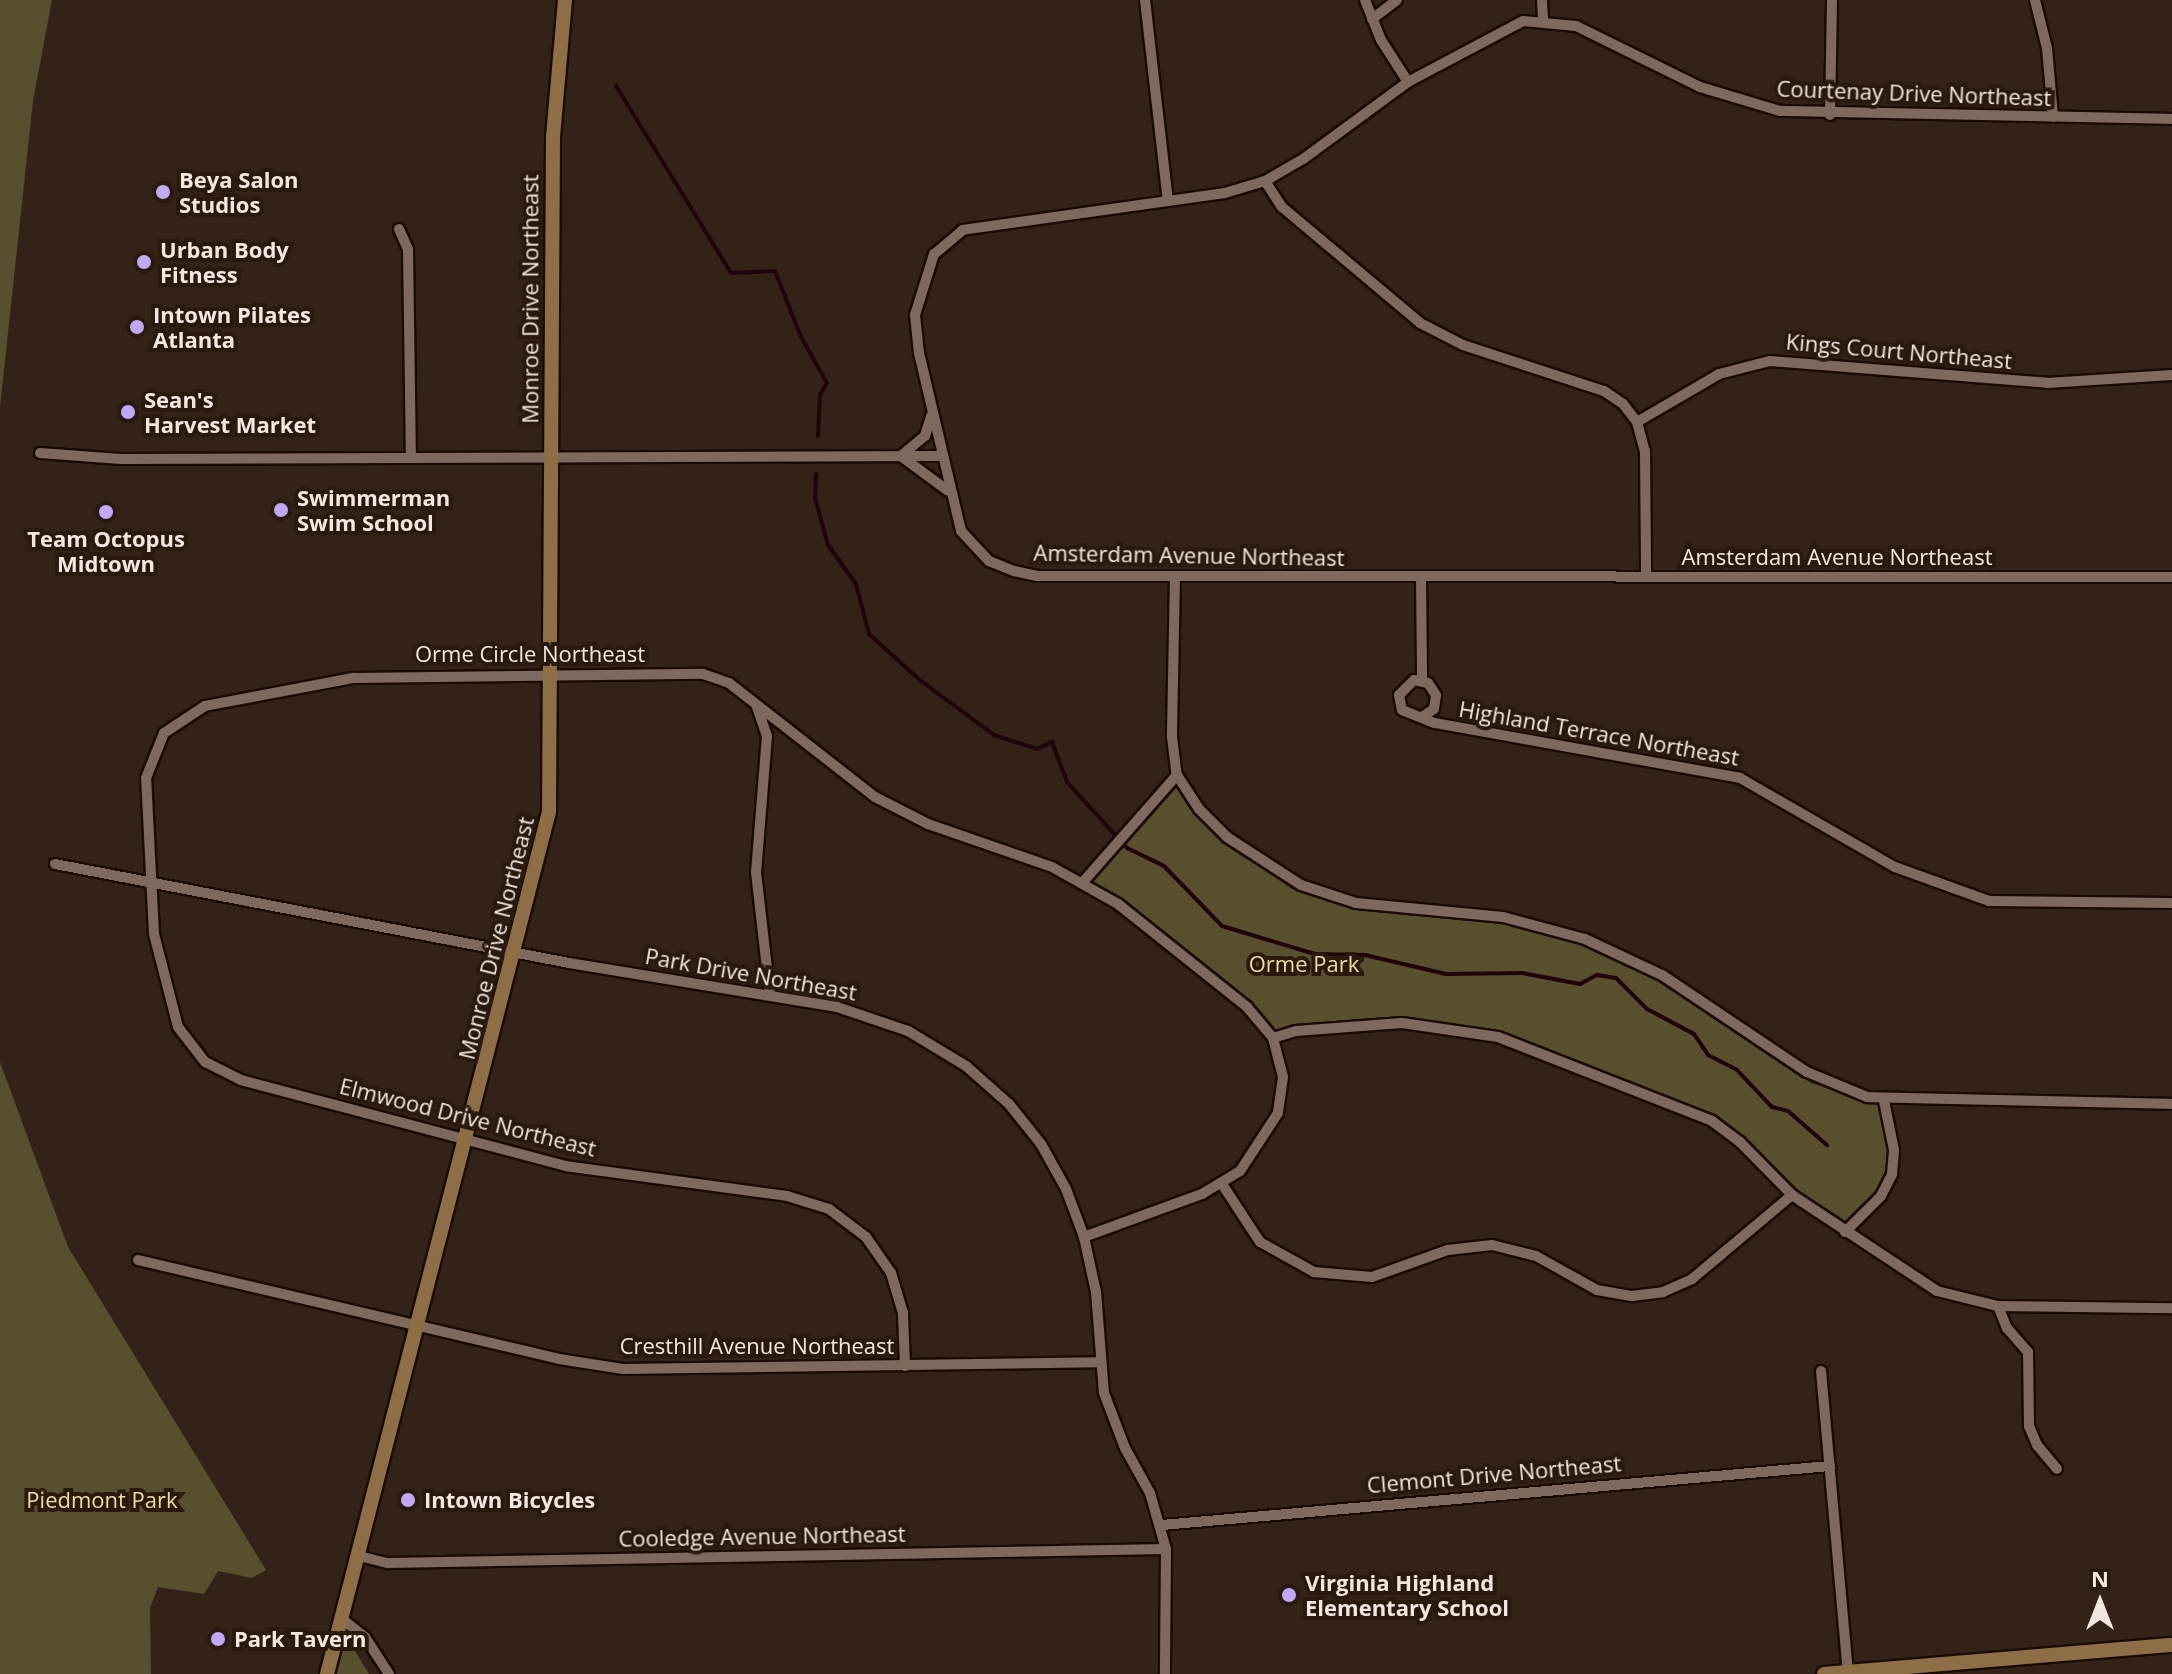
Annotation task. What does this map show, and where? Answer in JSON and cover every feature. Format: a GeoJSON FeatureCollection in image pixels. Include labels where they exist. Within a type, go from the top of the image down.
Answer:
{"type":"FeatureCollection","features":[{"type":"Feature","properties":{"kind":"main road","name":"Monroe Drive Northeast"},"geometry":{"type":"LineString","coordinates":[[327,1674],[469,1141],[549,812],[553,137],[565,0]]}},
{"type":"Feature","properties":{"kind":"main road"},"geometry":{"type":"LineString","coordinates":[[1824,1674],[1955,1669],[2172,1645]]}},
{"type":"Feature","properties":{"kind":"street"},"geometry":{"type":"LineString","coordinates":[[1145,0],[1168,201]]}},
{"type":"Feature","properties":{"kind":"street"},"geometry":{"type":"LineString","coordinates":[[1365,0],[1372,19],[1408,82]]}},
{"type":"Feature","properties":{"kind":"street"},"geometry":{"type":"LineString","coordinates":[[1372,19],[1397,0]]}},
{"type":"Feature","properties":{"kind":"street"},"geometry":{"type":"LineString","coordinates":[[1542,0],[1543,19]]}},
{"type":"Feature","properties":{"kind":"street"},"geometry":{"type":"LineString","coordinates":[[1830,115],[1832,0]]}},
{"type":"Feature","properties":{"kind":"street"},"geometry":{"type":"LineString","coordinates":[[2035,0],[2047,48],[2053,117]]}},
{"type":"Feature","properties":{"kind":"street","name":"Courtenay Drive Northeast"},"geometry":{"type":"LineString","coordinates":[[941,456],[915,315],[925,269],[946,241],[982,224],[1168,201],[1265,181],[1303,159],[1408,82],[1505,27],[1543,19],[1576,26],[1732,100],[1780,111],[1830,115],[2172,119]]}},
{"type":"Feature","properties":{"kind":"street"},"geometry":{"type":"LineString","coordinates":[[1265,181],[1282,207],[1420,323],[1463,345],[1604,391],[1637,422],[1645,451],[1646,577]]}},
{"type":"Feature","properties":{"kind":"street"},"geometry":{"type":"LineString","coordinates":[[399,229],[408,249],[411,456]]}},
{"type":"Feature","properties":{"kind":"street","name":"Kings Court Northeast"},"geometry":{"type":"LineString","coordinates":[[1637,422],[1719,374],[1770,361],[2047,383],[2172,375]]}},
{"type":"Feature","properties":{"kind":"street"},"geometry":{"type":"LineString","coordinates":[[900,456],[925,436],[932,413]]}},
{"type":"Feature","properties":{"kind":"street"},"geometry":{"type":"LineString","coordinates":[[40,453],[121,459],[941,456]]}},
{"type":"Feature","properties":{"kind":"street"},"geometry":{"type":"LineString","coordinates":[[900,456],[948,491]]}},
{"type":"Feature","properties":{"kind":"street","name":"Amsterdam Avenue Northeast"},"geometry":{"type":"LineString","coordinates":[[941,456],[961,531],[973,549],[1014,571],[1175,576],[2172,577]]}},
{"type":"Feature","properties":{"kind":"street"},"geometry":{"type":"LineString","coordinates":[[1175,576],[1172,737],[1177,775],[1199,809],[1227,837],[1301,885],[1356,903],[1503,917],[1585,939],[1662,975],[1807,1072],[1884,1101],[2172,1104]]}},
{"type":"Feature","properties":{"kind":"street","name":"Highland Terrace Northeast"},"geometry":{"type":"LineString","coordinates":[[1421,577],[1422,680],[1436,695],[1434,709],[1422,717]]}},
{"type":"Feature","properties":{"kind":"street","name":"Orme Circle Northeast"},"geometry":{"type":"LineString","coordinates":[[148,882],[148,764],[164,733],[190,712],[257,693],[353,678],[550,672],[703,674],[729,683],[875,797],[928,824],[1083,882],[1247,1007],[1273,1038]]}},
{"type":"Feature","properties":{"kind":"street"},"geometry":{"type":"LineString","coordinates":[[1422,680],[1407,683],[1399,695],[1402,710],[1422,717]]}},
{"type":"Feature","properties":{"kind":"street"},"geometry":{"type":"LineString","coordinates":[[755,702],[767,736],[756,872],[770,995]]}},
{"type":"Feature","properties":{"kind":"street","name":"Highland Terrace Northeast"},"geometry":{"type":"LineString","coordinates":[[1422,717],[1740,778],[1895,867],[1989,901],[2172,903]]}},
{"type":"Feature","properties":{"kind":"street"},"geometry":{"type":"LineString","coordinates":[[1083,882],[1133,821],[1177,775]]}},
{"type":"Feature","properties":{"kind":"street","name":"Park Drive Northeast"},"geometry":{"type":"LineString","coordinates":[[55,864],[516,953],[770,995],[881,1020],[966,1066],[1009,1104],[1041,1144],[1066,1189],[1084,1237],[1096,1292],[1099,1362],[1113,1423],[1162,1525],[1166,1549],[1165,1674]]}},
{"type":"Feature","properties":{"kind":"street","name":"Elmwood Drive Northeast"},"geometry":{"type":"LineString","coordinates":[[148,882],[171,1010],[185,1039],[205,1062],[241,1080],[566,1166],[787,1196],[829,1209],[866,1237],[891,1273],[903,1313],[905,1366]]}},
{"type":"Feature","properties":{"kind":"street"},"geometry":{"type":"LineString","coordinates":[[1084,1237],[1222,1184],[1255,1155],[1278,1113],[1283,1077],[1273,1038],[1296,1031],[1402,1023],[1498,1037],[1712,1121],[1740,1142],[1792,1195],[1937,1291],[1998,1306],[2172,1308]]}},
{"type":"Feature","properties":{"kind":"street"},"geometry":{"type":"LineString","coordinates":[[1845,1232],[1881,1196],[1892,1174],[1894,1150],[1884,1101]]}},
{"type":"Feature","properties":{"kind":"street"},"geometry":{"type":"LineString","coordinates":[[1222,1184],[1260,1242],[1314,1272],[1372,1277],[1448,1250],[1492,1245],[1536,1256],[1597,1290],[1632,1296],[1663,1292],[1692,1279],[1792,1195]]}},
{"type":"Feature","properties":{"kind":"street","name":"Cresthill Avenue Northeast"},"geometry":{"type":"LineString","coordinates":[[138,1260],[559,1359],[623,1369],[1099,1362]]}},
{"type":"Feature","properties":{"kind":"street"},"geometry":{"type":"LineString","coordinates":[[1998,1306],[2007,1328],[2028,1352],[2029,1426],[2037,1445],[2057,1469]]}},
{"type":"Feature","properties":{"kind":"street"},"geometry":{"type":"LineString","coordinates":[[1821,1371],[1848,1672]]}},
{"type":"Feature","properties":{"kind":"street","name":"Clemont Drive Northeast"},"geometry":{"type":"LineString","coordinates":[[1162,1525],[1830,1466]]}},
{"type":"Feature","properties":{"kind":"street","name":"Cooledge Avenue Northeast"},"geometry":{"type":"LineString","coordinates":[[359,1556],[388,1563],[1166,1549]]}},
{"type":"Feature","properties":{"kind":"street"},"geometry":{"type":"LineString","coordinates":[[342,1619],[365,1637],[389,1674]]}},
{"type":"Feature","properties":{"kind":"green space"},"geometry":{"type":"Polygon","coordinates":[[[0,0],[52,0],[33,101],[0,407],[0,0]]]}},
{"type":"Feature","properties":{"kind":"green space","name":"Orme Park"},"geometry":{"type":"Polygon","coordinates":[[[1176,778],[1213,832],[1292,889],[1394,910],[1544,928],[1656,976],[1811,1083],[1877,1104],[1890,1140],[1886,1189],[1837,1233],[1780,1185],[1740,1136],[1607,1078],[1474,1035],[1380,1026],[1284,1039],[1084,885],[1176,778]]]}},
{"type":"Feature","properties":{"kind":"green space","name":"Piedmont Park"},"geometry":{"type":"Polygon","coordinates":[[[0,1062],[68,1247],[266,1570],[252,1578],[218,1571],[204,1594],[158,1587],[150,1608],[151,1674],[0,1674],[0,1062]]]}},
{"type":"Feature","properties":{"kind":"green space"},"geometry":{"type":"Polygon","coordinates":[[[344,1635],[355,1651],[369,1674],[336,1674],[344,1635]]]}},
{"type":"Feature","properties":{"kind":"waterway"},"geometry":{"type":"LineString","coordinates":[[616,86],[731,273],[775,271],[801,337],[827,383],[820,395],[818,436]]}},
{"type":"Feature","properties":{"kind":"waterway"},"geometry":{"type":"LineString","coordinates":[[816,474],[815,498],[828,545],[856,584],[869,634],[921,681],[994,735],[1037,749],[1052,742],[1067,782],[1127,848],[1164,866],[1222,926],[1315,954],[1365,955],[1446,974],[1522,973],[1580,984],[1597,975],[1616,978],[1647,1009],[1694,1034],[1708,1055],[1737,1070],[1772,1107],[1788,1111],[1827,1145]]}},
{"type":"Feature","properties":{"kind":"place","name":"Beya Salon Studios"},"geometry":{"type":"Point","coordinates":[163,192]}},
{"type":"Feature","properties":{"kind":"place","name":"Urban Body Fitness"},"geometry":{"type":"Point","coordinates":[144,262]}},
{"type":"Feature","properties":{"kind":"place","name":"Intown Pilates Atlanta"},"geometry":{"type":"Point","coordinates":[137,327]}},
{"type":"Feature","properties":{"kind":"place","name":"Sean's Harvest Market"},"geometry":{"type":"Point","coordinates":[128,412]}},
{"type":"Feature","properties":{"kind":"place","name":"Swimmerman Swim School"},"geometry":{"type":"Point","coordinates":[281,510]}},
{"type":"Feature","properties":{"kind":"place","name":"Team Octopus Midtown"},"geometry":{"type":"Point","coordinates":[106,512]}},
{"type":"Feature","properties":{"kind":"place","name":"Intown Bicycles"},"geometry":{"type":"Point","coordinates":[408,1500]}},
{"type":"Feature","properties":{"kind":"place","name":"Virginia Highland Elementary School"},"geometry":{"type":"Point","coordinates":[1289,1595]}},
{"type":"Feature","properties":{"kind":"place","name":"Park Tavern"},"geometry":{"type":"Point","coordinates":[218,1639]}}]}
